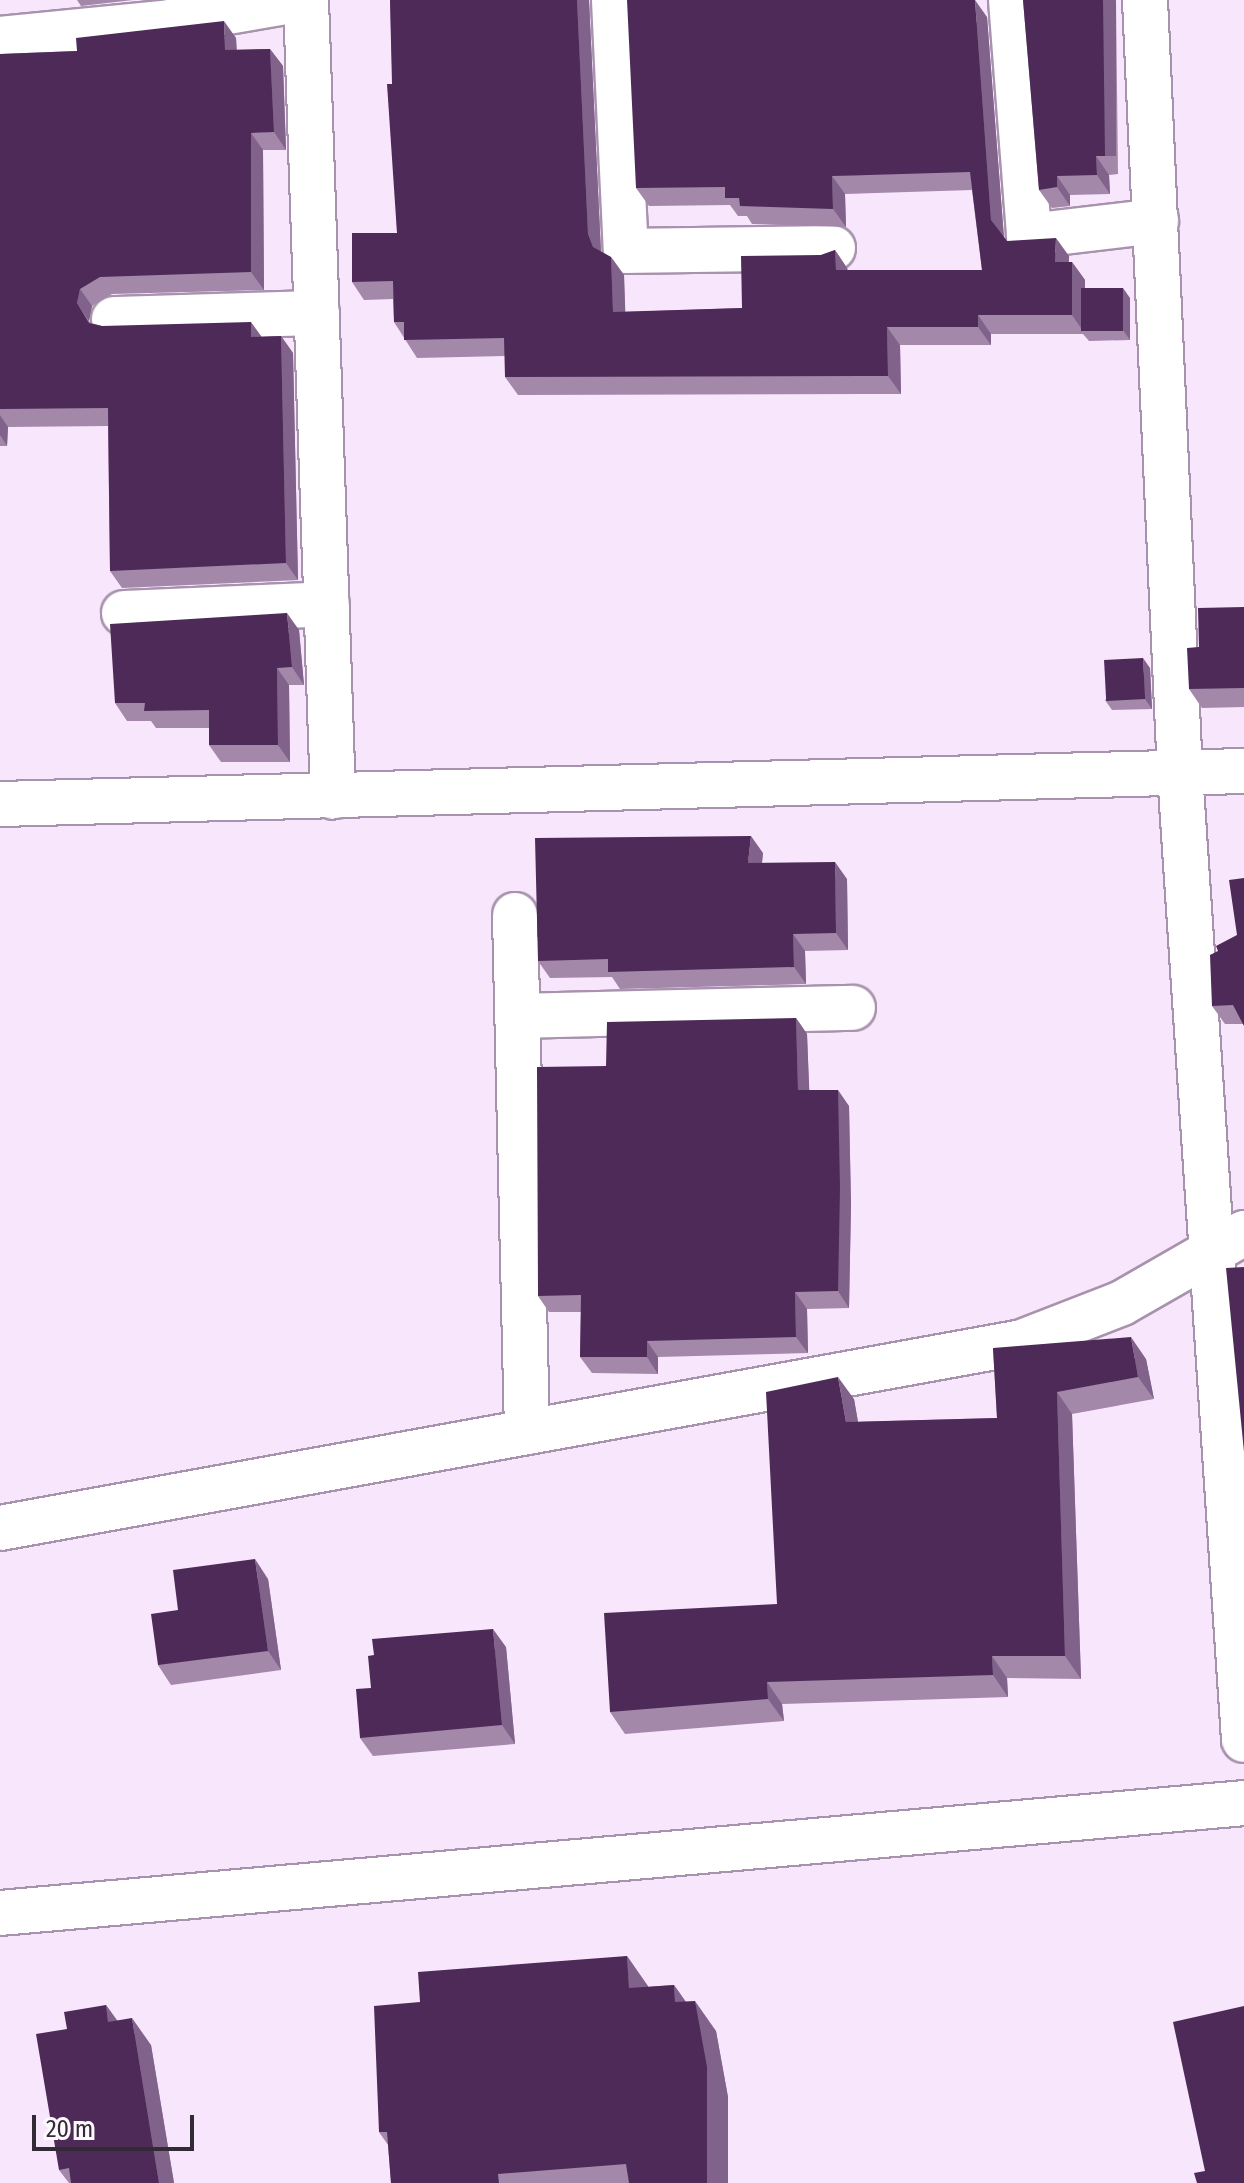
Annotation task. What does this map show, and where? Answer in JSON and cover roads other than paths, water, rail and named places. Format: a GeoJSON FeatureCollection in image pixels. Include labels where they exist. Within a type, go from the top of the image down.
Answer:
{"type":"FeatureCollection","features":[{"type":"Feature","properties":{"kind":"street"},"geometry":{"type":"LineString","coordinates":[[0,39],[170,22],[298,0]]}},
{"type":"Feature","properties":{"kind":"street"},"geometry":{"type":"LineString","coordinates":[[306,0],[333,797]]}},
{"type":"Feature","properties":{"kind":"street"},"geometry":{"type":"LineString","coordinates":[[614,0],[626,251],[833,248]]}},
{"type":"Feature","properties":{"kind":"street"},"geometry":{"type":"LineString","coordinates":[[1011,0],[1029,236],[1156,221]]}},
{"type":"Feature","properties":{"kind":"street"},"geometry":{"type":"LineString","coordinates":[[1145,0],[1180,773],[1228,1242],[1244,1740]]}},
{"type":"Feature","properties":{"kind":"street"},"geometry":{"type":"LineString","coordinates":[[114,319],[317,313]]}},
{"type":"Feature","properties":{"kind":"street"},"geometry":{"type":"LineString","coordinates":[[124,613],[327,604]]}},
{"type":"Feature","properties":{"kind":"street"},"geometry":{"type":"LineString","coordinates":[[0,804],[1244,771]]}},
{"type":"Feature","properties":{"kind":"street"},"geometry":{"type":"LineString","coordinates":[[515,915],[527,1432]]}},
{"type":"Feature","properties":{"kind":"street"},"geometry":{"type":"LineString","coordinates":[[518,1016],[853,1008]]}},
{"type":"Feature","properties":{"kind":"street"},"geometry":{"type":"LineString","coordinates":[[0,1528],[1022,1342],[1122,1303],[1228,1242]]}},
{"type":"Feature","properties":{"kind":"street"},"geometry":{"type":"LineString","coordinates":[[0,1913],[1244,1803]]}}]}
